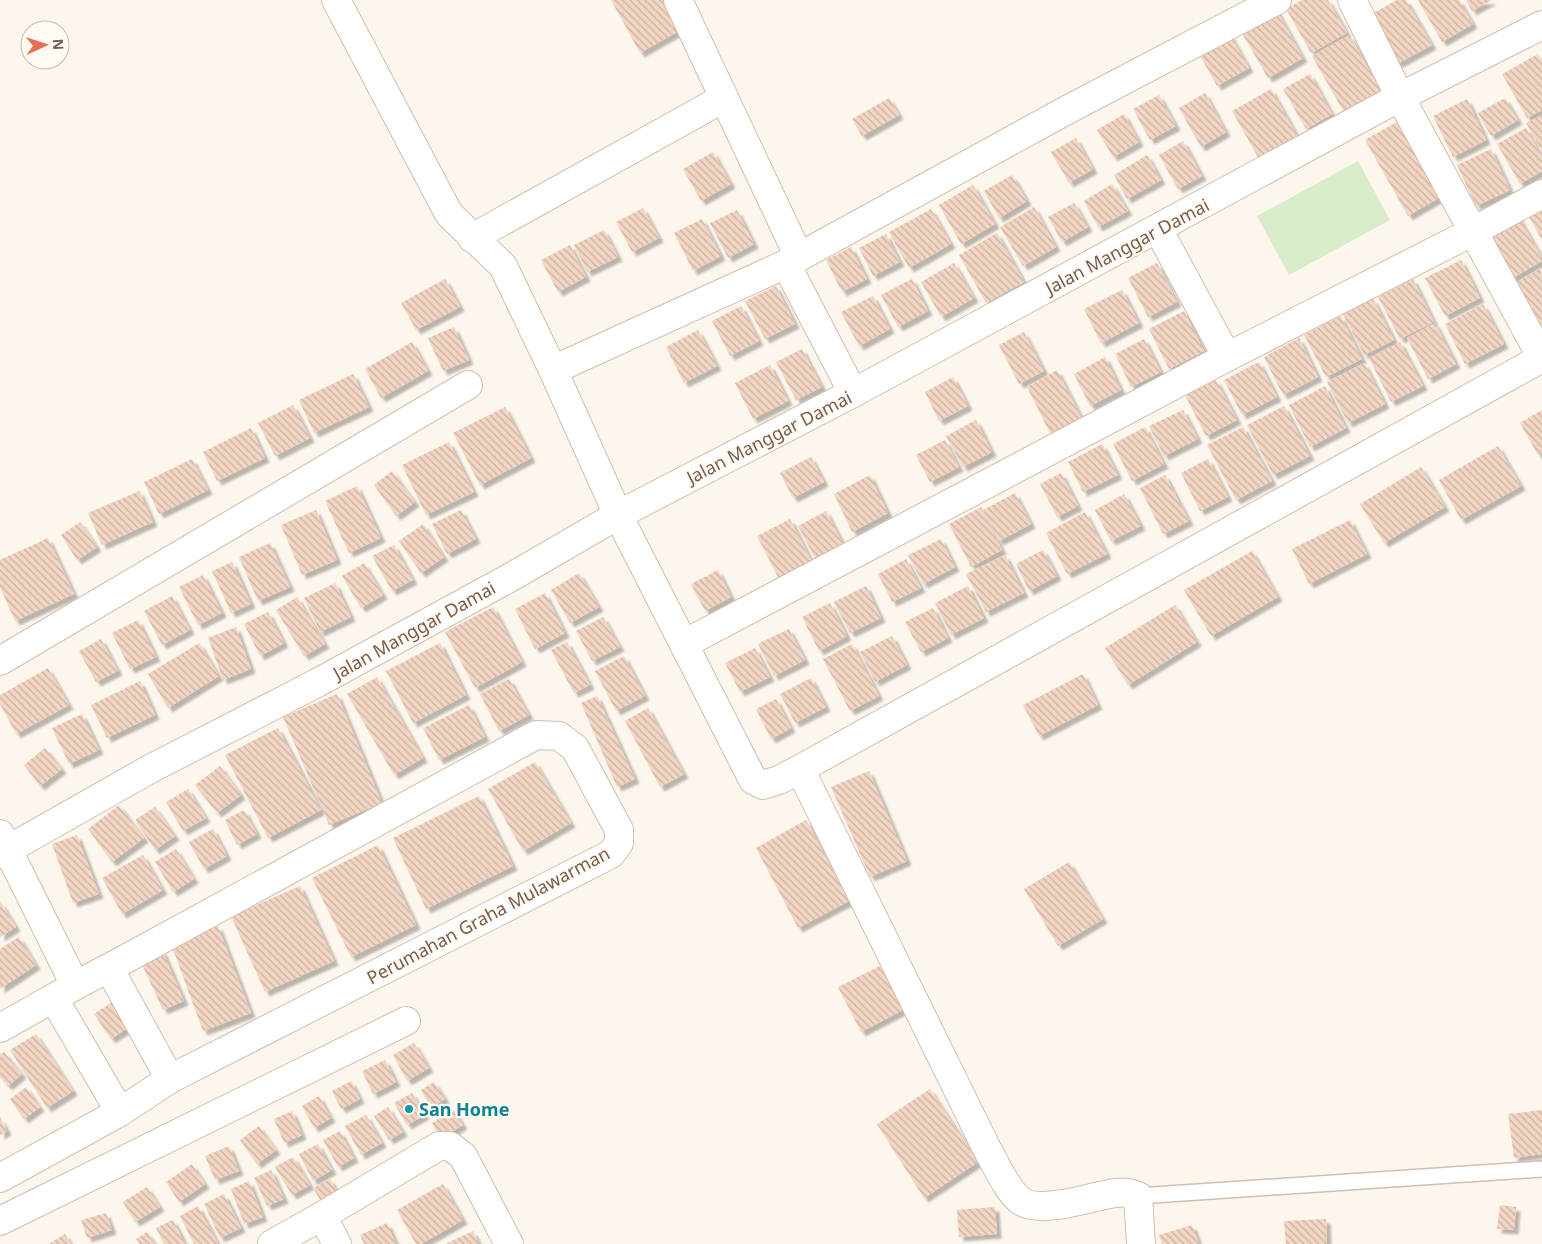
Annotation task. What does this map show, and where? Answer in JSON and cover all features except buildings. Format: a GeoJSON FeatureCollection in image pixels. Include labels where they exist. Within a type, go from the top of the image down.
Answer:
{"type":"FeatureCollection","features":[{"type":"Feature","properties":{"kind":"street"},"geometry":{"type":"LineString","coordinates":[[336,0],[449,214],[503,266],[553,370],[618,515],[752,780],[763,785],[800,769],[1542,358],[1400,98],[1352,0]]}},
{"type":"Feature","properties":{"kind":"street"},"geometry":{"type":"LineString","coordinates":[[678,0],[724,98],[792,260],[853,393]]}},
{"type":"Feature","properties":{"kind":"street"},"geometry":{"type":"LineString","coordinates":[[553,370],[792,260],[1067,110],[1277,0]]}},
{"type":"Feature","properties":{"kind":"street","name":"Jalan Manggar Damai"},"geometry":{"type":"LineString","coordinates":[[3,846],[317,684],[463,604],[618,515],[853,393],[1400,98],[1542,25]]}},
{"type":"Feature","properties":{"kind":"street"},"geometry":{"type":"LineString","coordinates":[[472,238],[724,98]]}},
{"type":"Feature","properties":{"kind":"street"},"geometry":{"type":"LineString","coordinates":[[684,644],[1227,356],[1472,232],[1542,194]]}},
{"type":"Feature","properties":{"kind":"street"},"geometry":{"type":"LineString","coordinates":[[1158,229],[1227,356]]}},
{"type":"Feature","properties":{"kind":"street"},"geometry":{"type":"LineString","coordinates":[[0,661],[468,385]]}},
{"type":"Feature","properties":{"kind":"street","name":"Perumahan Graha Mulawarman"},"geometry":{"type":"LineString","coordinates":[[0,1028],[536,735],[559,736],[575,748],[619,830],[619,843],[612,854],[170,1079],[120,1112],[0,1178]]}},
{"type":"Feature","properties":{"kind":"street"},"geometry":{"type":"LineString","coordinates":[[800,769],[987,1149],[1009,1187],[1021,1201],[1036,1206],[1062,1204],[1126,1191],[1138,1196],[1141,1244]]}},
{"type":"Feature","properties":{"kind":"street"},"geometry":{"type":"LineString","coordinates":[[3,846],[64,992],[120,1112]]}},
{"type":"Feature","properties":{"kind":"street"},"geometry":{"type":"LineString","coordinates":[[109,968],[170,1079]]}},
{"type":"Feature","properties":{"kind":"street"},"geometry":{"type":"LineString","coordinates":[[0,1222],[406,1021]]}},
{"type":"Feature","properties":{"kind":"street"},"geometry":{"type":"LineString","coordinates":[[272,1244],[439,1146],[450,1146],[463,1156],[509,1244]]}},
{"type":"Feature","properties":{"kind":"street"},"geometry":{"type":"LineString","coordinates":[[322,1216],[338,1244]]}},
{"type":"Feature","properties":{"kind":"lane"},"geometry":{"type":"LineString","coordinates":[[1138,1196],[1542,1169]]}},
{"type":"Feature","properties":{"kind":"green space"},"geometry":{"type":"Polygon","coordinates":[[[1358,161],[1390,220],[1289,275],[1257,216],[1358,161]]]}},
{"type":"Feature","properties":{"kind":"place","name":"San Home"},"geometry":{"type":"Point","coordinates":[409,1109]}}]}
